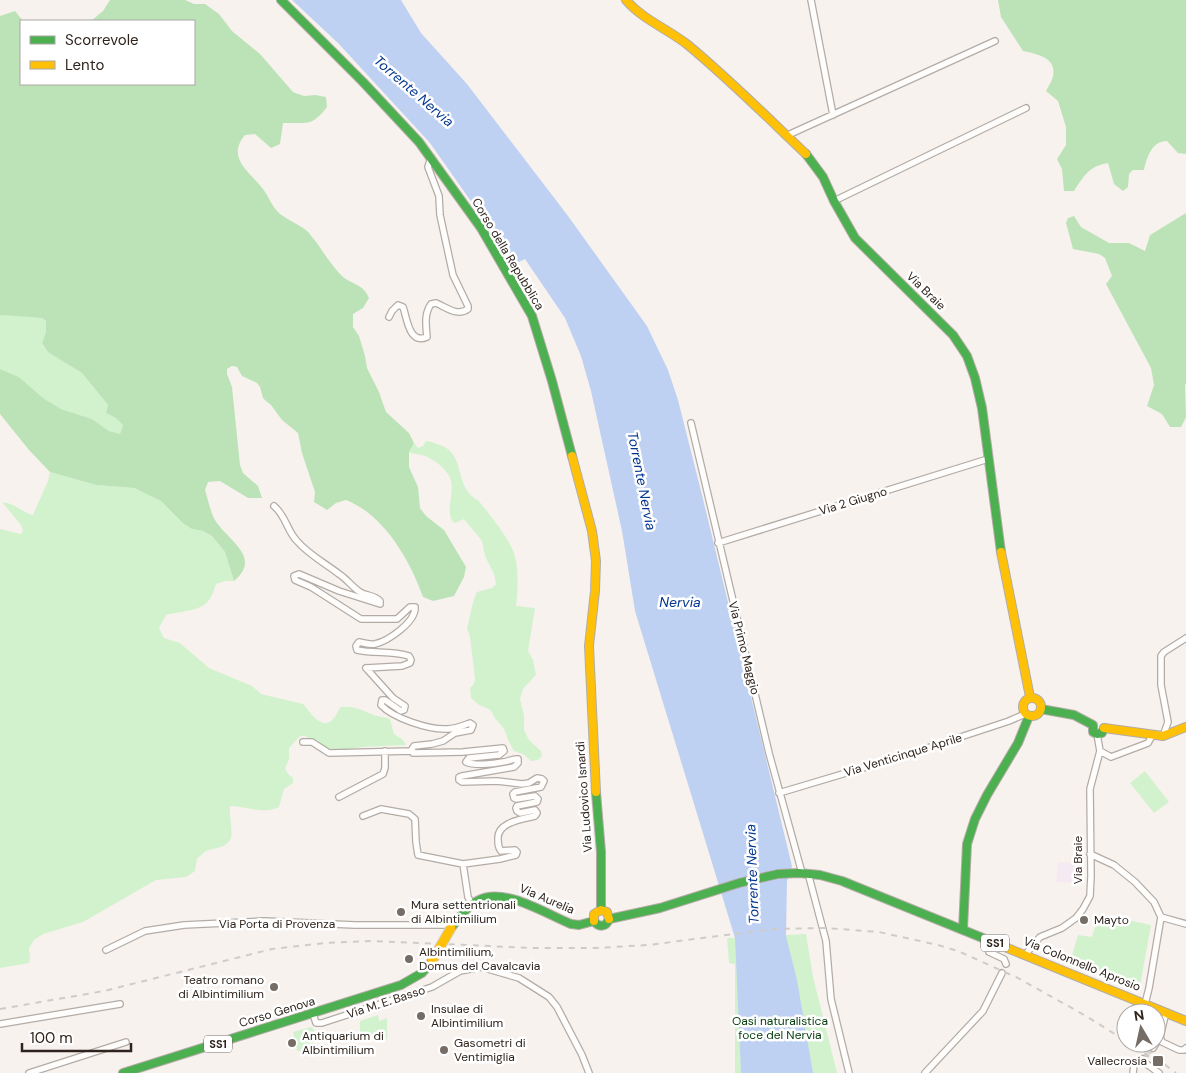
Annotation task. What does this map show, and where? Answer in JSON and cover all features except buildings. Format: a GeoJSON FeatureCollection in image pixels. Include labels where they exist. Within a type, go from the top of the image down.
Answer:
{"type":"FeatureCollection","features":[{"type":"Feature","properties":{"kind":"main road","name":"Corso della Repubblica"},"geometry":{"type":"LineString","coordinates":[[281,0],[370,89],[431,157],[481,228],[532,316],[552,381],[592,531],[596,561],[589,646],[590,702]]}},
{"type":"Feature","properties":{"kind":"main road","name":"Via Braie"},"geometry":{"type":"LineString","coordinates":[[626,0],[646,18],[685,43],[729,80],[788,135],[824,177],[834,201],[855,238],[953,335],[967,356],[975,378],[982,408],[1000,548],[1030,698]]}},
{"type":"Feature","properties":{"kind":"main road"},"geometry":{"type":"LineString","coordinates":[[1041,710],[1039,701],[1030,698],[1022,704],[1022,710],[1027,715],[1034,716],[1041,710],[1075,714],[1093,725],[1093,732],[1163,736],[1186,727]]}},
{"type":"Feature","properties":{"kind":"main road","name":"Via Ludovico Isnardi"},"geometry":{"type":"LineString","coordinates":[[590,702],[602,892],[606,914]]}},
{"type":"Feature","properties":{"kind":"main road"},"geometry":{"type":"LineString","coordinates":[[963,930],[967,844],[975,819],[987,795],[1018,743],[1027,715]]}},
{"type":"Feature","properties":{"kind":"main road","name":"Via Colonnello Aprosio"},"geometry":{"type":"LineString","coordinates":[[803,873],[842,881],[1143,1003]]}},
{"type":"Feature","properties":{"kind":"main road","name":"SS1"},"geometry":{"type":"LineString","coordinates":[[594,921],[597,925],[602,926],[607,924],[606,914],[638,914],[764,876],[803,873]]}},
{"type":"Feature","properties":{"kind":"main road","name":"Via Aurelia"},"geometry":{"type":"LineString","coordinates":[[472,904],[490,898],[508,897],[517,899],[571,924],[579,925],[594,921]]}},
{"type":"Feature","properties":{"kind":"main road","name":"SS1"},"geometry":{"type":"LineString","coordinates":[[452,927],[463,912],[472,904]]}},
{"type":"Feature","properties":{"kind":"main road"},"geometry":{"type":"LineString","coordinates":[[594,921],[594,914],[606,914]]}},
{"type":"Feature","properties":{"kind":"main road","name":"Corso Genova"},"geometry":{"type":"LineString","coordinates":[[123,1073],[313,1014],[409,981],[422,973],[432,961],[452,927]]}},
{"type":"Feature","properties":{"kind":"main road","name":"Via Colonnello Aprosio"},"geometry":{"type":"LineString","coordinates":[[1166,1012],[1186,1021]]}},
{"type":"Feature","properties":{"kind":"street"},"geometry":{"type":"LineString","coordinates":[[811,0],[833,115]]}},
{"type":"Feature","properties":{"kind":"street"},"geometry":{"type":"LineString","coordinates":[[788,135],[995,41]]}},
{"type":"Feature","properties":{"kind":"street"},"geometry":{"type":"LineString","coordinates":[[834,201],[1026,108]]}},
{"type":"Feature","properties":{"kind":"street"},"geometry":{"type":"LineString","coordinates":[[389,317],[392,310],[398,305],[404,307],[410,330],[417,338],[422,339],[427,336],[426,317],[431,304],[436,303],[449,310],[460,312],[465,312],[468,309],[453,275],[440,215],[439,196],[428,167],[431,157]]}},
{"type":"Feature","properties":{"kind":"street","name":"Via Primo Maggio"},"geometry":{"type":"LineString","coordinates":[[691,423],[779,793],[826,941],[830,999],[848,1073]]}},
{"type":"Feature","properties":{"kind":"street","name":"Via 2 Giugno"},"geometry":{"type":"LineString","coordinates":[[718,543],[988,459]]}},
{"type":"Feature","properties":{"kind":"street"},"geometry":{"type":"LineString","coordinates":[[274,506],[283,516],[295,540],[313,556],[342,575],[357,590],[378,598],[380,604],[339,591],[299,574],[294,576],[295,580],[311,587],[361,619],[397,619],[410,606],[416,607],[411,621],[387,639],[374,644],[359,642],[356,646],[357,650],[400,653],[411,659],[409,664],[402,666],[366,668],[393,698],[405,706],[405,709],[401,711],[384,699],[381,701],[381,705],[390,713],[408,721],[445,729],[470,723],[474,726],[471,730],[455,733],[443,741],[415,745],[412,751]]}},
{"type":"Feature","properties":{"kind":"street"},"geometry":{"type":"LineString","coordinates":[[1163,736],[1168,722],[1161,685],[1161,656],[1186,638]]}},
{"type":"Feature","properties":{"kind":"street","name":"Via Venticinque Aprile"},"geometry":{"type":"LineString","coordinates":[[779,793],[903,756],[1027,715]]}},
{"type":"Feature","properties":{"kind":"street","name":"Via Braie"},"geometry":{"type":"LineString","coordinates":[[1025,955],[1036,941],[1062,928],[1076,918],[1084,909],[1090,896],[1090,789],[1100,751],[1101,731]]}},
{"type":"Feature","properties":{"kind":"street"},"geometry":{"type":"LineString","coordinates":[[1100,751],[1111,757],[1148,743],[1152,736]]}},
{"type":"Feature","properties":{"kind":"street"},"geometry":{"type":"LineString","coordinates":[[303,742],[312,742],[329,753],[412,751],[416,754],[503,748],[504,752],[499,755],[469,758],[466,762],[469,764],[497,763],[514,758],[518,759],[518,763],[514,767],[462,776],[459,777],[459,780],[462,782],[497,781],[522,784],[529,783],[537,778],[544,781],[541,787],[513,794],[516,799],[535,796],[538,799],[536,802],[517,806],[516,808],[520,813],[535,810],[537,813],[536,816],[509,823],[500,830],[498,848],[501,851],[515,850],[517,852],[516,855],[500,859],[463,864],[418,855],[415,819],[410,814],[381,810],[363,816]]}},
{"type":"Feature","properties":{"kind":"street"},"geometry":{"type":"LineString","coordinates":[[339,796],[383,774],[386,751]]}},
{"type":"Feature","properties":{"kind":"street"},"geometry":{"type":"LineString","coordinates":[[1090,854],[1114,865],[1135,882],[1154,902],[1161,917],[1145,1003]]}},
{"type":"Feature","properties":{"kind":"street"},"geometry":{"type":"LineString","coordinates":[[463,864],[468,897],[472,904]]}},
{"type":"Feature","properties":{"kind":"street"},"geometry":{"type":"LineString","coordinates":[[1161,917],[1186,924]]}},
{"type":"Feature","properties":{"kind":"street","name":"Via Porta di Provenza"},"geometry":{"type":"LineString","coordinates":[[106,950],[145,931],[184,925],[264,921],[452,927]]}},
{"type":"Feature","properties":{"kind":"street"},"geometry":{"type":"LineString","coordinates":[[986,939],[989,952],[1004,959],[1006,964]]}},
{"type":"Feature","properties":{"kind":"street","name":"Via M. E. Basso"},"geometry":{"type":"LineString","coordinates":[[313,1014],[316,1023],[322,1023],[432,987],[460,971],[481,967],[519,978],[549,997],[561,1015],[589,1073]]}},
{"type":"Feature","properties":{"kind":"street"},"geometry":{"type":"LineString","coordinates":[[925,1073],[983,1010],[1002,973]]}},
{"type":"Feature","properties":{"kind":"street"},"geometry":{"type":"LineString","coordinates":[[0,1024],[120,1004]]}},
{"type":"Feature","properties":{"kind":"street"},"geometry":{"type":"LineString","coordinates":[[29,1073],[126,1042]]}},
{"type":"Feature","properties":{"kind":"street"},"geometry":{"type":"LineString","coordinates":[[1166,1044],[1179,1050],[1186,1048]]}},
{"type":"Feature","properties":{"kind":"street"},"geometry":{"type":"LineString","coordinates":[[1133,1073],[1134,1065],[1142,1059],[1159,1073]]}},
{"type":"Feature","properties":{"kind":"shaded area"},"geometry":{"type":"Polygon","coordinates":[[[1058,862],[1083,864],[1082,883],[1056,882],[1058,862]]]}},
{"type":"Feature","properties":{"kind":"green space"},"geometry":{"type":"Polygon","coordinates":[[[110,0],[185,0],[194,4],[205,4],[219,14],[232,31],[260,54],[293,92],[304,96],[326,97],[327,107],[317,118],[303,123],[283,123],[280,144],[271,148],[255,134],[245,135],[240,143],[239,157],[246,170],[263,189],[276,210],[308,232],[341,275],[363,289],[369,298],[363,308],[353,314],[353,327],[359,336],[367,368],[379,392],[386,412],[409,433],[414,443],[409,452],[409,467],[418,487],[420,508],[426,516],[444,530],[466,567],[464,577],[454,596],[433,601],[423,597],[411,568],[394,540],[372,516],[360,507],[346,500],[336,503],[327,510],[314,502],[315,492],[302,453],[298,433],[282,420],[263,398],[257,383],[242,376],[237,367],[232,366],[227,369],[227,374],[232,387],[240,465],[243,473],[258,486],[262,498],[248,498],[220,481],[208,482],[205,490],[215,520],[244,556],[245,564],[242,572],[234,581],[225,552],[212,536],[203,531],[192,529],[183,523],[161,501],[134,488],[96,485],[50,472],[29,450],[0,414],[0,369],[19,377],[43,398],[61,409],[92,419],[109,431],[120,434],[123,425],[116,418],[106,413],[108,405],[82,373],[48,352],[42,343],[46,332],[46,321],[42,318],[0,315],[0,16],[15,11],[22,20],[20,20],[20,85],[195,85],[195,20],[92,20],[103,11],[110,0]]]}},
{"type":"Feature","properties":{"kind":"green space"},"geometry":{"type":"Polygon","coordinates":[[[998,0],[1186,0],[1186,154],[1178,153],[1167,141],[1162,142],[1151,151],[1144,170],[1133,170],[1129,174],[1128,187],[1123,191],[1114,184],[1108,163],[1101,164],[1092,169],[1084,176],[1074,191],[1064,191],[1062,169],[1057,159],[1066,145],[1066,127],[1058,101],[1046,91],[1053,76],[1052,65],[1044,58],[1023,51],[1001,17],[998,0]]]}},
{"type":"Feature","properties":{"kind":"green space"},"geometry":{"type":"Polygon","coordinates":[[[1186,213],[1186,417],[1181,427],[1170,427],[1162,414],[1147,406],[1154,385],[1151,368],[1106,284],[1112,276],[1105,258],[1099,254],[1073,249],[1066,223],[1068,218],[1074,216],[1081,227],[1109,243],[1129,243],[1145,251],[1150,235],[1186,213]]]}},
{"type":"Feature","properties":{"kind":"green space"},"geometry":{"type":"Polygon","coordinates":[[[0,315],[42,318],[46,321],[46,332],[42,343],[48,351],[82,373],[108,405],[106,413],[123,424],[120,434],[109,431],[92,419],[61,409],[43,398],[19,377],[0,369],[0,315]]]}},
{"type":"Feature","properties":{"kind":"green space"},"geometry":{"type":"Polygon","coordinates":[[[426,441],[447,448],[456,459],[468,492],[480,503],[495,522],[514,553],[518,580],[516,606],[535,608],[528,651],[533,660],[536,675],[523,689],[520,699],[524,715],[524,730],[529,740],[541,751],[542,756],[538,760],[531,761],[523,754],[514,751],[504,729],[492,712],[471,698],[470,688],[474,684],[475,679],[470,637],[467,628],[477,592],[492,588],[496,584],[494,574],[485,556],[482,541],[464,519],[455,523],[450,515],[452,490],[447,473],[429,457],[409,452],[414,443],[418,448],[423,446],[426,441]]]}},
{"type":"Feature","properties":{"kind":"green space"},"geometry":{"type":"Polygon","coordinates":[[[50,472],[96,485],[134,488],[161,501],[192,529],[203,531],[212,536],[225,552],[234,581],[216,584],[210,598],[201,607],[166,615],[159,628],[164,638],[180,643],[209,668],[252,686],[261,694],[303,704],[321,722],[330,722],[341,707],[355,708],[390,719],[394,734],[403,740],[406,745],[362,747],[334,751],[305,736],[300,736],[289,748],[289,759],[285,769],[293,778],[293,783],[284,789],[279,807],[261,810],[230,806],[231,838],[227,844],[206,851],[197,859],[195,871],[186,877],[156,880],[83,922],[43,934],[34,940],[29,948],[29,963],[0,968],[0,529],[21,534],[23,531],[21,525],[2,502],[33,515],[50,472]]]}},
{"type":"Feature","properties":{"kind":"green space"},"geometry":{"type":"Polygon","coordinates":[[[1145,771],[1169,802],[1154,813],[1130,783],[1145,771]]]}},
{"type":"Feature","properties":{"kind":"green space"},"geometry":{"type":"Polygon","coordinates":[[[1099,914],[1151,925],[1140,986],[1132,987],[1069,966],[1078,935],[1092,937],[1099,914]]]}},
{"type":"Feature","properties":{"kind":"green space","name":"Oasi naturalistica foce del Nervia"},"geometry":{"type":"Polygon","coordinates":[[[806,934],[813,977],[837,1073],[735,1073],[735,964],[729,963],[727,938],[806,934]]]}},
{"type":"Feature","properties":{"kind":"green space"},"geometry":{"type":"Polygon","coordinates":[[[378,1015],[379,1021],[387,1018],[387,1039],[360,1040],[360,1021],[378,1015]]]}},
{"type":"Feature","properties":{"kind":"green space"},"geometry":{"type":"Polygon","coordinates":[[[311,1027],[314,1030],[314,1051],[297,1051],[293,1032],[311,1027]]]}},
{"type":"Feature","properties":{"kind":"water","name":"Nervia"},"geometry":{"type":"Polygon","coordinates":[[[292,0],[401,0],[421,33],[467,84],[568,216],[647,326],[668,370],[678,400],[792,866],[787,881],[786,936],[797,980],[813,1073],[741,1073],[735,938],[635,611],[622,531],[591,391],[581,356],[565,318],[525,259],[511,266],[482,217],[430,143],[338,43],[292,0]]]}},
{"type":"Feature","properties":{"kind":"tunnel"},"geometry":{"type":"LineString","coordinates":[[1144,1058],[1148,1053]]}},
{"type":"Feature","properties":{"kind":"railway"},"geometry":{"type":"LineString","coordinates":[[0,1009],[104,991],[272,949],[325,943],[373,941],[534,948],[596,948],[648,945],[773,929],[826,928],[879,932],[958,951],[1018,978],[1116,1035]]}},
{"type":"Feature","properties":{"kind":"railway"},"geometry":{"type":"LineString","coordinates":[[1149,1053],[1176,1073]]}},
{"type":"Feature","properties":{"kind":"traffic: fast"},"geometry":{"type":"LineString","coordinates":[[281,0],[363,82],[419,142],[481,228],[532,316],[572,456]]}},
{"type":"Feature","properties":{"kind":"traffic: fast"},"geometry":{"type":"LineString","coordinates":[[806,154],[823,177],[855,238],[953,335],[967,356],[975,378],[982,408],[1001,552]]}},
{"type":"Feature","properties":{"kind":"traffic: fast"},"geometry":{"type":"LineString","coordinates":[[1041,709],[1074,715],[1093,725],[1093,732],[1097,734],[1102,733],[1104,728]]}},
{"type":"Feature","properties":{"kind":"traffic: fast"},"geometry":{"type":"LineString","coordinates":[[963,929],[967,844],[975,819],[1018,743],[1029,716]]}},
{"type":"Feature","properties":{"kind":"traffic: fast"},"geometry":{"type":"LineString","coordinates":[[596,792],[601,852],[601,910]]}},
{"type":"Feature","properties":{"kind":"traffic: fast"},"geometry":{"type":"LineString","coordinates":[[609,919],[660,908],[739,883],[778,874],[799,873],[820,875],[842,881],[1000,945]]}},
{"type":"Feature","properties":{"kind":"traffic: fast"},"geometry":{"type":"LineString","coordinates":[[451,928],[463,912],[479,900],[489,897],[513,899],[571,924],[579,925],[594,921]]}},
{"type":"Feature","properties":{"kind":"traffic: fast"},"geometry":{"type":"LineString","coordinates":[[594,921],[602,926],[609,919]]}},
{"type":"Feature","properties":{"kind":"traffic: fast"},"geometry":{"type":"LineString","coordinates":[[123,1073],[401,985],[422,973],[432,961]]}},
{"type":"Feature","properties":{"kind":"traffic: slow"},"geometry":{"type":"LineString","coordinates":[[626,0],[648,19],[688,45],[748,98],[806,154]]}},
{"type":"Feature","properties":{"kind":"traffic: slow"},"geometry":{"type":"LineString","coordinates":[[572,456],[592,531],[596,561],[589,646],[596,792]]}},
{"type":"Feature","properties":{"kind":"traffic: slow"},"geometry":{"type":"LineString","coordinates":[[1001,552],[1030,697]]}},
{"type":"Feature","properties":{"kind":"traffic: slow"},"geometry":{"type":"LineString","coordinates":[[1028,698],[1036,698],[1041,703],[1041,707],[1039,714],[1028,716],[1023,711],[1023,703],[1028,698]]}},
{"type":"Feature","properties":{"kind":"traffic: slow"},"geometry":{"type":"LineString","coordinates":[[1104,728],[1163,736],[1186,727]]}},
{"type":"Feature","properties":{"kind":"traffic: slow"},"geometry":{"type":"LineString","coordinates":[[594,921],[594,914],[601,910],[607,912],[609,919]]}},
{"type":"Feature","properties":{"kind":"traffic: slow"},"geometry":{"type":"LineString","coordinates":[[432,961],[451,928]]}},
{"type":"Feature","properties":{"kind":"traffic: slow"},"geometry":{"type":"LineString","coordinates":[[1000,945],[1186,1021]]}},
{"type":"Feature","properties":{"kind":"place","name":"Mura settentrionali di Albintimilium"},"geometry":{"type":"Point","coordinates":[401,912]}},
{"type":"Feature","properties":{"kind":"place","name":"Mayto"},"geometry":{"type":"Point","coordinates":[1084,920]}},
{"type":"Feature","properties":{"kind":"place","name":"Albintimilium, Domus del Cavalcavia"},"geometry":{"type":"Point","coordinates":[409,959]}},
{"type":"Feature","properties":{"kind":"place","name":"Teatro romano di Albintimilium"},"geometry":{"type":"Point","coordinates":[274,987]}},
{"type":"Feature","properties":{"kind":"place","name":"Insulae di Albintimilium"},"geometry":{"type":"Point","coordinates":[421,1016]}},
{"type":"Feature","properties":{"kind":"place","name":"Antiquarium di Albintimilium"},"geometry":{"type":"Point","coordinates":[292,1043]}},
{"type":"Feature","properties":{"kind":"place","name":"Gasometri di Ventimiglia"},"geometry":{"type":"Point","coordinates":[444,1050]}},
{"type":"Feature","properties":{"kind":"place","name":"Vallecrosia"},"geometry":{"type":"Point","coordinates":[1158,1061]}},
{"type":"Feature","properties":{"kind":"water label","name":"Torrente Nervia"},"geometry":{"type":"Point","coordinates":[414,91]}},
{"type":"Feature","properties":{"kind":"water label","name":"Torrente Nervia"},"geometry":{"type":"Point","coordinates":[642,481]}},
{"type":"Feature","properties":{"kind":"water label","name":"Torrente Nervia"},"geometry":{"type":"Point","coordinates":[752,874]}}]}
